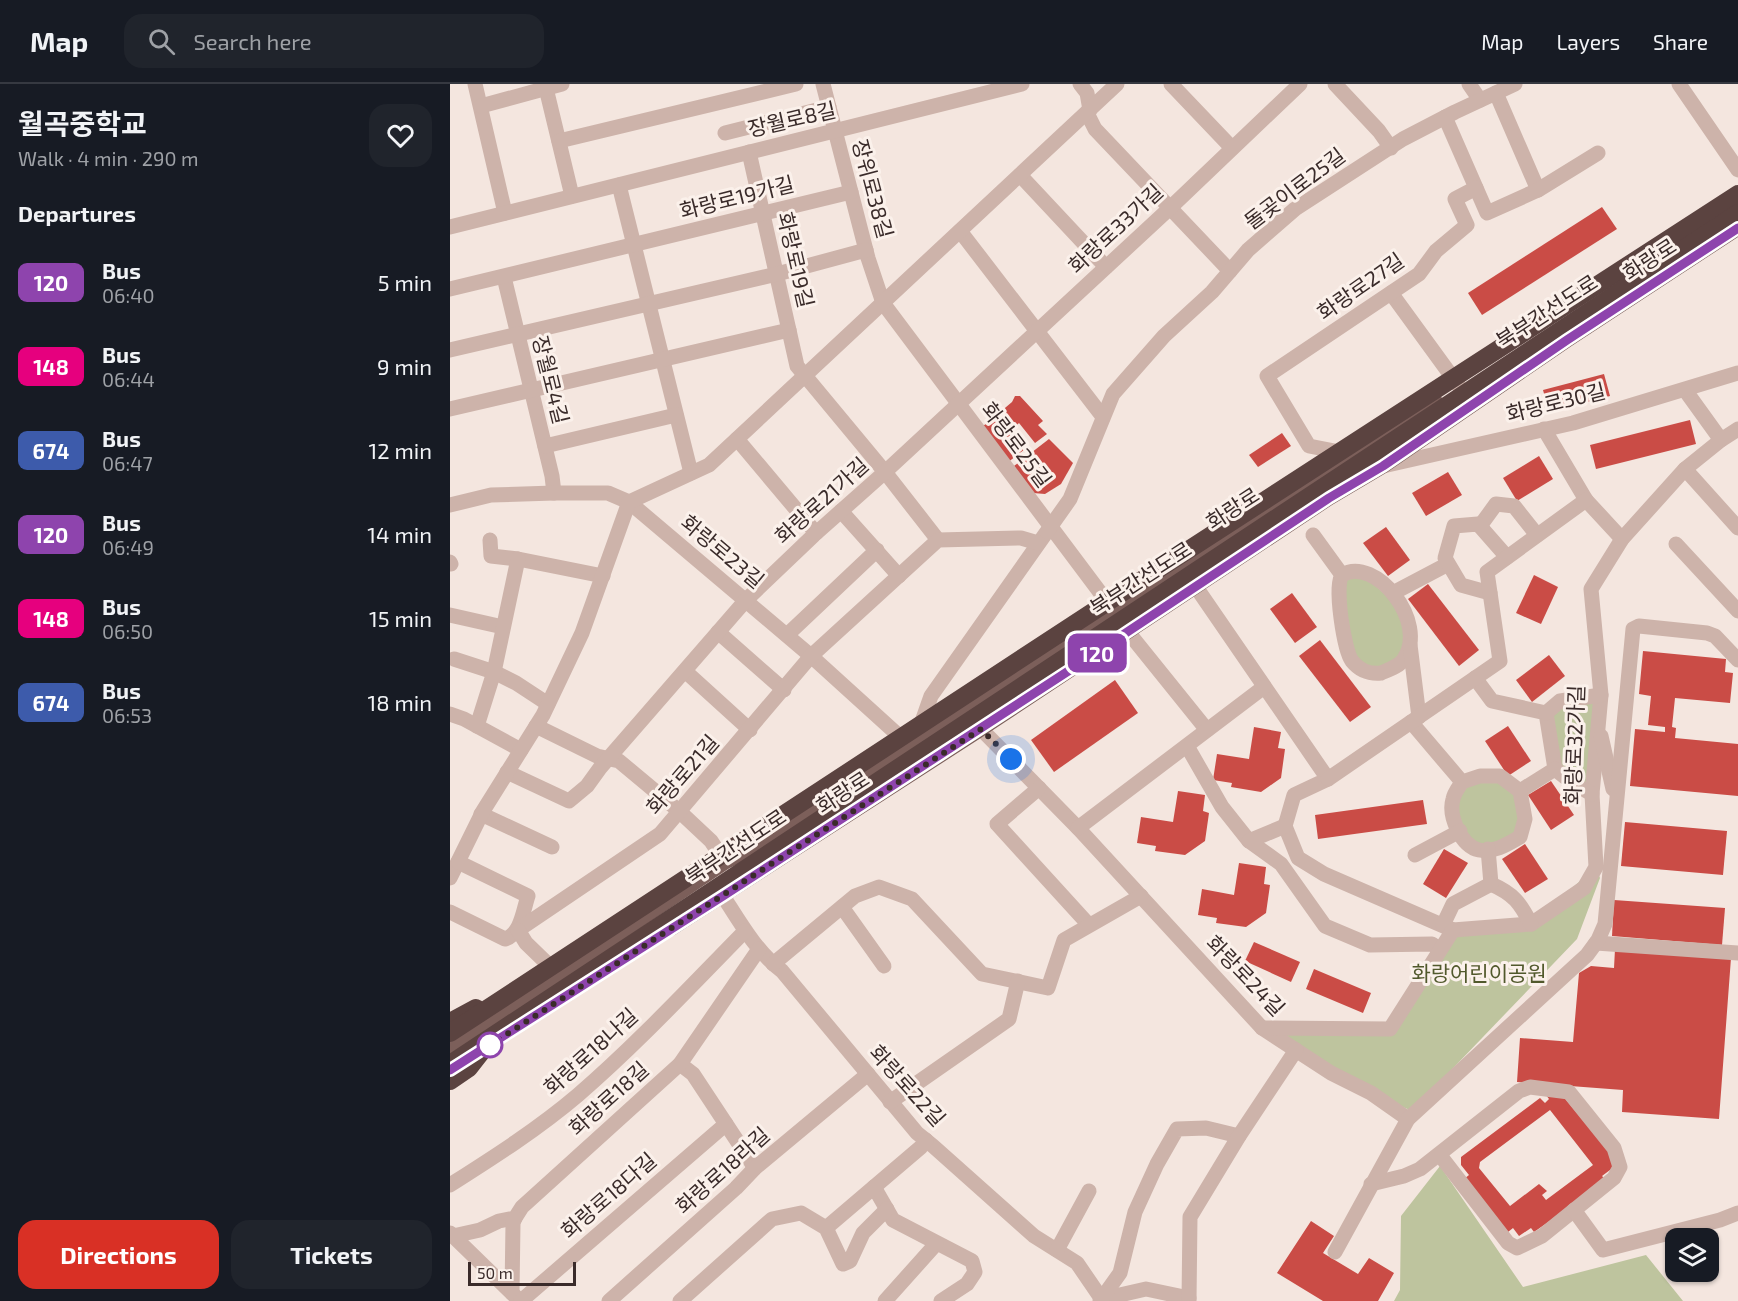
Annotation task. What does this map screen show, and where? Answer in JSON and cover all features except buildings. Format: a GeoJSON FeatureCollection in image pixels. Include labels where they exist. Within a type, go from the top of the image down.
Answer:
{"type":"FeatureCollection","features":[{"type":"Feature","properties":{"kind":"highway","name":"북부간선도로"},"geometry":{"type":"LineString","coordinates":[[450,1033],[1738,194]]}},
{"type":"Feature","properties":{"kind":"highway","name":"북부간선도로"},"geometry":{"type":"LineString","coordinates":[[450,1064],[1738,213]]}},
{"type":"Feature","properties":{"kind":"highway"},"geometry":{"type":"LineString","coordinates":[[450,1022],[523,984]]}},
{"type":"Feature","properties":{"kind":"highway"},"geometry":{"type":"LineString","coordinates":[[450,1081],[469,1068],[495,1034]]}},
{"type":"Feature","properties":{"kind":"main road","name":"화랑로"},"geometry":{"type":"LineString","coordinates":[[450,1048],[725,862],[764,843],[912,747],[1738,201]]}},
{"type":"Feature","properties":{"kind":"main road","name":"화랑로"},"geometry":{"type":"LineString","coordinates":[[450,1070],[981,729],[1329,498],[1383,466],[1567,340],[1738,228]]}},
{"type":"Feature","properties":{"kind":"main road"},"geometry":{"type":"LineString","coordinates":[[1352,455],[1347,471],[1364,477]]}},
{"type":"Feature","properties":{"kind":"main road"},"geometry":{"type":"LineString","coordinates":[[1316,479],[1332,480],[1329,498]]}},
{"type":"Feature","properties":{"kind":"main road"},"geometry":{"type":"LineString","coordinates":[[764,843],[761,857],[768,866]]}},
{"type":"Feature","properties":{"kind":"street"},"geometry":{"type":"LineString","coordinates":[[475,84],[505,213]]}},
{"type":"Feature","properties":{"kind":"street"},"geometry":{"type":"LineString","coordinates":[[481,106],[545,86],[562,84]]}},
{"type":"Feature","properties":{"kind":"street"},"geometry":{"type":"LineString","coordinates":[[559,141],[796,84]]}},
{"type":"Feature","properties":{"kind":"street","name":"장위로38길"},"geometry":{"type":"LineString","coordinates":[[823,84],[866,250],[883,303]]}},
{"type":"Feature","properties":{"kind":"street"},"geometry":{"type":"LineString","coordinates":[[1080,84],[1087,93],[1088,111],[1095,129],[1230,271]]}},
{"type":"Feature","properties":{"kind":"street"},"geometry":{"type":"LineString","coordinates":[[450,878],[481,814],[548,704],[582,633],[629,502],[709,465],[1117,84]]}},
{"type":"Feature","properties":{"kind":"street"},"geometry":{"type":"LineString","coordinates":[[1171,84],[1232,148]]}},
{"type":"Feature","properties":{"kind":"street","name":"화랑로33가길"},"geometry":{"type":"LineString","coordinates":[[958,404],[1300,84]]}},
{"type":"Feature","properties":{"kind":"street"},"geometry":{"type":"LineString","coordinates":[[1335,84],[1379,131],[1390,148]]}},
{"type":"Feature","properties":{"kind":"street"},"geometry":{"type":"LineString","coordinates":[[1469,84],[1480,100]]}},
{"type":"Feature","properties":{"kind":"street","name":"돌곶이로25길"},"geometry":{"type":"LineString","coordinates":[[1051,526],[1070,499],[1113,394],[1164,336],[1212,292],[1248,250],[1295,209],[1390,148],[1445,117],[1515,84]]}},
{"type":"Feature","properties":{"kind":"street"},"geometry":{"type":"LineString","coordinates":[[1679,84],[1738,170]]}},
{"type":"Feature","properties":{"kind":"street","name":"장월로8길"},"geometry":{"type":"LineString","coordinates":[[450,227],[835,132],[1013,85]]}},
{"type":"Feature","properties":{"kind":"street"},"geometry":{"type":"LineString","coordinates":[[545,86],[572,196]]}},
{"type":"Feature","properties":{"kind":"street"},"geometry":{"type":"LineString","coordinates":[[1497,93],[1538,190]]}},
{"type":"Feature","properties":{"kind":"street"},"geometry":{"type":"LineString","coordinates":[[724,133],[829,107]]}},
{"type":"Feature","properties":{"kind":"street"},"geometry":{"type":"LineString","coordinates":[[1445,117],[1487,213],[1538,190],[1598,153]]}},
{"type":"Feature","properties":{"kind":"street","name":"화랑로19길"},"geometry":{"type":"LineString","coordinates":[[749,152],[797,366],[938,540]]}},
{"type":"Feature","properties":{"kind":"street"},"geometry":{"type":"LineString","coordinates":[[1020,175],[1106,267]]}},
{"type":"Feature","properties":{"kind":"street"},"geometry":{"type":"LineString","coordinates":[[619,185],[691,473]]}},
{"type":"Feature","properties":{"kind":"street","name":"화랑로27길"},"geometry":{"type":"LineString","coordinates":[[1352,455],[1309,446],[1267,376],[1419,274],[1436,251],[1467,225],[1455,199],[1476,188]]}},
{"type":"Feature","properties":{"kind":"street","name":"화랑로19가길"},"geometry":{"type":"LineString","coordinates":[[450,289],[851,192]]}},
{"type":"Feature","properties":{"kind":"street"},"geometry":{"type":"LineString","coordinates":[[960,231],[1103,417]]}},
{"type":"Feature","properties":{"kind":"street"},"geometry":{"type":"LineString","coordinates":[[450,350],[777,274],[866,250]]}},
{"type":"Feature","properties":{"kind":"street","name":"장월로4길"},"geometry":{"type":"LineString","coordinates":[[504,277],[552,476],[554,493]]}},
{"type":"Feature","properties":{"kind":"street"},"geometry":{"type":"LineString","coordinates":[[1391,293],[1458,385]]}},
{"type":"Feature","properties":{"kind":"street","name":"화랑로25길"},"geometry":{"type":"LineString","coordinates":[[883,303],[1114,612]]}},
{"type":"Feature","properties":{"kind":"street"},"geometry":{"type":"LineString","coordinates":[[450,409],[789,330]]}},
{"type":"Feature","properties":{"kind":"street","name":"화랑로30길"},"geometry":{"type":"LineString","coordinates":[[1383,466],[1573,423],[1738,373]]}},
{"type":"Feature","properties":{"kind":"street"},"geometry":{"type":"LineString","coordinates":[[1685,390],[1721,440]]}},
{"type":"Feature","properties":{"kind":"street","name":"화랑로21가길"},"geometry":{"type":"LineString","coordinates":[[507,772],[569,801],[587,786],[746,600],[958,404]]}},
{"type":"Feature","properties":{"kind":"street"},"geometry":{"type":"LineString","coordinates":[[545,446],[676,415]]}},
{"type":"Feature","properties":{"kind":"street"},"geometry":{"type":"LineString","coordinates":[[1544,429],[1586,500],[1622,539]]}},
{"type":"Feature","properties":{"kind":"street","name":"화랑로32가길"},"geometry":{"type":"LineString","coordinates":[[1285,826],[1298,858],[1324,874],[1448,927],[1531,924],[1584,888],[1596,867],[1592,794],[1601,695],[1591,589],[1622,539],[1685,469],[1738,429]]}},
{"type":"Feature","properties":{"kind":"street"},"geometry":{"type":"LineString","coordinates":[[737,439],[816,533]]}},
{"type":"Feature","properties":{"kind":"street"},"geometry":{"type":"LineString","coordinates":[[1685,469],[1738,528]]}},
{"type":"Feature","properties":{"kind":"street"},"geometry":{"type":"LineString","coordinates":[[450,505],[491,495],[554,493],[608,493],[629,502]]}},
{"type":"Feature","properties":{"kind":"street"},"geometry":{"type":"LineString","coordinates":[[1249,841],[1285,826],[1294,795],[1328,779],[1500,661],[1487,572],[1586,500]]}},
{"type":"Feature","properties":{"kind":"street","name":"화랑로23길"},"geometry":{"type":"LineString","coordinates":[[629,502],[812,656],[912,747]]}},
{"type":"Feature","properties":{"kind":"street"},"geometry":{"type":"LineString","coordinates":[[1480,526],[1496,504],[1514,506],[1537,535]]}},
{"type":"Feature","properties":{"kind":"street"},"geometry":{"type":"LineString","coordinates":[[841,511],[899,576]]}},
{"type":"Feature","properties":{"kind":"street"},"geometry":{"type":"LineString","coordinates":[[1490,593],[1461,585],[1448,564],[1445,558],[1454,526],[1478,524],[1507,557]]}},
{"type":"Feature","properties":{"kind":"street"},"geometry":{"type":"LineString","coordinates":[[912,747],[931,696],[1051,526]]}},
{"type":"Feature","properties":{"kind":"street"},"geometry":{"type":"LineString","coordinates":[[1313,535],[1342,574]]}},
{"type":"Feature","properties":{"kind":"street"},"geometry":{"type":"LineString","coordinates":[[938,540],[1021,538],[1038,543]]}},
{"type":"Feature","properties":{"kind":"street"},"geometry":{"type":"LineString","coordinates":[[490,540],[491,556],[603,576]]}},
{"type":"Feature","properties":{"kind":"street","name":"화랑로21길"},"geometry":{"type":"LineString","coordinates":[[518,930],[660,834],[812,656],[938,540]]}},
{"type":"Feature","properties":{"kind":"street"},"geometry":{"type":"LineString","coordinates":[[1676,544],[1738,611]]}},
{"type":"Feature","properties":{"kind":"street"},"geometry":{"type":"LineString","coordinates":[[787,635],[877,550]]}},
{"type":"Feature","properties":{"kind":"street"},"geometry":{"type":"LineString","coordinates":[[477,726],[494,672],[518,559]]}},
{"type":"Feature","properties":{"kind":"street"},"geometry":{"type":"LineString","coordinates":[[1393,593],[1448,564]]}},
{"type":"Feature","properties":{"kind":"street"},"geometry":{"type":"LineString","coordinates":[[1342,574],[1360,572],[1378,580],[1393,593],[1408,617],[1411,631],[1415,720],[1462,782]]}},
{"type":"Feature","properties":{"kind":"street"},"geometry":{"type":"LineString","coordinates":[[1342,574],[1338,585],[1340,612],[1345,641],[1352,661],[1361,670],[1381,674],[1404,659],[1410,645]]}},
{"type":"Feature","properties":{"kind":"street"},"geometry":{"type":"LineString","coordinates":[[1196,587],[1328,779]]}},
{"type":"Feature","properties":{"kind":"street"},"geometry":{"type":"LineString","coordinates":[[450,615],[503,627]]}},
{"type":"Feature","properties":{"kind":"street"},"geometry":{"type":"LineString","coordinates":[[1335,1252],[1408,1119],[1587,954],[1605,924],[1633,629],[1639,626],[1703,631],[1715,636],[1738,660]]}},
{"type":"Feature","properties":{"kind":"street"},"geometry":{"type":"LineString","coordinates":[[718,632],[784,690]]}},
{"type":"Feature","properties":{"kind":"street"},"geometry":{"type":"LineString","coordinates":[[1128,632],[1207,730]]}},
{"type":"Feature","properties":{"kind":"street"},"geometry":{"type":"LineString","coordinates":[[454,659],[494,672],[548,704]]}},
{"type":"Feature","properties":{"kind":"street"},"geometry":{"type":"LineString","coordinates":[[685,671],[750,730]]}},
{"type":"Feature","properties":{"kind":"street"},"geometry":{"type":"LineString","coordinates":[[1475,678],[1492,701],[1546,713]]}},
{"type":"Feature","properties":{"kind":"street"},"geometry":{"type":"LineString","coordinates":[[1078,828],[1264,687]]}},
{"type":"Feature","properties":{"kind":"street"},"geometry":{"type":"LineString","coordinates":[[1546,713],[1560,700],[1601,695]]}},
{"type":"Feature","properties":{"kind":"street"},"geometry":{"type":"LineString","coordinates":[[1546,713],[1555,769],[1592,794]]}},
{"type":"Feature","properties":{"kind":"street"},"geometry":{"type":"LineString","coordinates":[[450,714],[521,750]]}},
{"type":"Feature","properties":{"kind":"street"},"geometry":{"type":"LineString","coordinates":[[1598,722],[1616,801]]}},
{"type":"Feature","properties":{"kind":"street"},"geometry":{"type":"LineString","coordinates":[[536,726],[597,756],[619,761],[711,841],[725,862]]}},
{"type":"Feature","properties":{"kind":"street","name":"화랑로24길"},"geometry":{"type":"LineString","coordinates":[[981,729],[1078,828],[1262,1028],[1331,1073],[1371,1093],[1408,1119]]}},
{"type":"Feature","properties":{"kind":"street"},"geometry":{"type":"LineString","coordinates":[[1187,746],[1222,807],[1249,841],[1281,864],[1325,926],[1370,945],[1432,944],[1440,950]]}},
{"type":"Feature","properties":{"kind":"street"},"geometry":{"type":"LineString","coordinates":[[1520,791],[1555,769]]}},
{"type":"Feature","properties":{"kind":"street"},"geometry":{"type":"LineString","coordinates":[[1480,776],[1500,776],[1520,791],[1525,819],[1520,837],[1500,848],[1480,850],[1466,843],[1453,818],[1452,800],[1462,782],[1480,776]]}},
{"type":"Feature","properties":{"kind":"street"},"geometry":{"type":"LineString","coordinates":[[1039,788],[997,824],[1089,925]]}},
{"type":"Feature","properties":{"kind":"street"},"geometry":{"type":"LineString","coordinates":[[481,814],[552,847]]}},
{"type":"Feature","properties":{"kind":"street"},"geometry":{"type":"LineString","coordinates":[[1415,855],[1460,831]]}},
{"type":"Feature","properties":{"kind":"street"},"geometry":{"type":"LineString","coordinates":[[1488,849],[1491,884]]}},
{"type":"Feature","properties":{"kind":"street"},"geometry":{"type":"LineString","coordinates":[[450,912],[505,939],[513,937],[518,930],[528,896],[458,862]]}},
{"type":"Feature","properties":{"kind":"street"},"geometry":{"type":"LineString","coordinates":[[1491,884],[1507,891],[1520,904],[1531,924]]}},
{"type":"Feature","properties":{"kind":"street"},"geometry":{"type":"LineString","coordinates":[[1262,1028],[1390,1029],[1440,950],[1453,904],[1491,884]]}},
{"type":"Feature","properties":{"kind":"street"},"geometry":{"type":"LineString","coordinates":[[773,964],[855,896],[879,887],[912,899],[982,974],[1048,988],[1064,940],[1141,896]]}},
{"type":"Feature","properties":{"kind":"street","name":"화랑로22길"},"geometry":{"type":"LineString","coordinates":[[723,896],[759,950],[782,971],[917,1133],[1034,1236],[1077,1263],[1101,1300]]}},
{"type":"Feature","properties":{"kind":"street"},"geometry":{"type":"LineString","coordinates":[[842,907],[885,966]]}},
{"type":"Feature","properties":{"kind":"street"},"geometry":{"type":"LineString","coordinates":[[518,930],[526,943],[558,975]]}},
{"type":"Feature","properties":{"kind":"street","name":"화랑로18나길"},"geometry":{"type":"LineString","coordinates":[[450,1185],[519,1141],[577,1096],[648,1030],[745,931]]}},
{"type":"Feature","properties":{"kind":"street"},"geometry":{"type":"LineString","coordinates":[[1596,942],[1738,953]]}},
{"type":"Feature","properties":{"kind":"street","name":"화랑로18길"},"geometry":{"type":"LineString","coordinates":[[516,1218],[522,1207],[680,1064],[759,950]]}},
{"type":"Feature","properties":{"kind":"street"},"geometry":{"type":"LineString","coordinates":[[890,1102],[1009,1019],[1018,981]]}},
{"type":"Feature","properties":{"kind":"street"},"geometry":{"type":"LineString","coordinates":[[1101,1300],[1146,1289],[1189,1299],[1190,1217],[1239,1136],[1296,1050]]}},
{"type":"Feature","properties":{"kind":"street"},"geometry":{"type":"LineString","coordinates":[[680,1064],[693,1074],[755,1168]]}},
{"type":"Feature","properties":{"kind":"street","name":"화랑로18라길"},"geometry":{"type":"LineString","coordinates":[[609,1301],[736,1188],[755,1168],[868,1074]]}},
{"type":"Feature","properties":{"kind":"street"},"geometry":{"type":"LineString","coordinates":[[1371,1184],[1412,1173],[1525,1088],[1569,1092],[1614,1148],[1620,1167],[1614,1178],[1542,1236],[1521,1247],[1512,1246],[1438,1154]]}},
{"type":"Feature","properties":{"kind":"street","name":"화랑로18다길"},"geometry":{"type":"LineString","coordinates":[[517,1298],[726,1124]]}},
{"type":"Feature","properties":{"kind":"street"},"geometry":{"type":"LineString","coordinates":[[1101,1300],[1120,1273],[1136,1212],[1157,1164],[1177,1129],[1206,1128],[1239,1136]]}},
{"type":"Feature","properties":{"kind":"street"},"geometry":{"type":"LineString","coordinates":[[826,1228],[926,1140]]}},
{"type":"Feature","properties":{"kind":"street"},"geometry":{"type":"LineString","coordinates":[[874,1187],[893,1220],[972,1261],[975,1272],[967,1284],[941,1301]]}},
{"type":"Feature","properties":{"kind":"street"},"geometry":{"type":"LineString","coordinates":[[1057,1250],[1089,1191]]}},
{"type":"Feature","properties":{"kind":"street"},"geometry":{"type":"LineString","coordinates":[[680,1301],[772,1219],[801,1213],[826,1228],[843,1264],[850,1261],[862,1233],[887,1209]]}},
{"type":"Feature","properties":{"kind":"street"},"geometry":{"type":"LineString","coordinates":[[1574,1210],[1603,1250],[1720,1220],[1738,1213]]}},
{"type":"Feature","properties":{"kind":"street"},"geometry":{"type":"LineString","coordinates":[[451,1234],[480,1230],[499,1221],[516,1218]]}},
{"type":"Feature","properties":{"kind":"street"},"geometry":{"type":"LineString","coordinates":[[516,1218],[513,1223],[517,1298]]}},
{"type":"Feature","properties":{"kind":"street"},"geometry":{"type":"LineString","coordinates":[[451,1234],[517,1298]]}},
{"type":"Feature","properties":{"kind":"street"},"geometry":{"type":"LineString","coordinates":[[885,1301],[936,1244]]}},
{"type":"Feature","properties":{"kind":"green space"},"geometry":{"type":"Polygon","coordinates":[[[1346,572],[1360,572],[1405,612],[1407,653],[1387,670],[1361,670],[1345,633],[1346,572]]]}},
{"type":"Feature","properties":{"kind":"green space"},"geometry":{"type":"Polygon","coordinates":[[[1601,695],[1592,794],[1555,769],[1546,713],[1601,695]]]}},
{"type":"Feature","properties":{"kind":"green space"},"geometry":{"type":"Polygon","coordinates":[[[1480,776],[1520,791],[1520,837],[1480,850],[1453,818],[1462,782],[1480,776]]]}},
{"type":"Feature","properties":{"kind":"green space","name":"화랑어린이공원"},"geometry":{"type":"Polygon","coordinates":[[[1596,867],[1600,878],[1577,939],[1412,1111],[1371,1093],[1262,1028],[1390,1028],[1453,930],[1531,924],[1596,867]]]}},
{"type":"Feature","properties":{"kind":"green space"},"geometry":{"type":"Polygon","coordinates":[[[1440,1166],[1523,1287],[1646,1255],[1665,1279],[1665,1282],[1668,1282],[1683,1301],[1394,1301],[1400,1290],[1401,1216],[1440,1166]]]}},
{"type":"Feature","properties":{"kind":"bus line","name":"120"},"geometry":{"type":"LineString","coordinates":[[450,1070],[962,741],[1329,498],[1383,466],[1567,340],[1738,228]]}},
{"type":"Feature","properties":{"kind":"route"},"geometry":{"type":"LineString","coordinates":[[490,1045],[981,729],[1011,759]]}}]}
